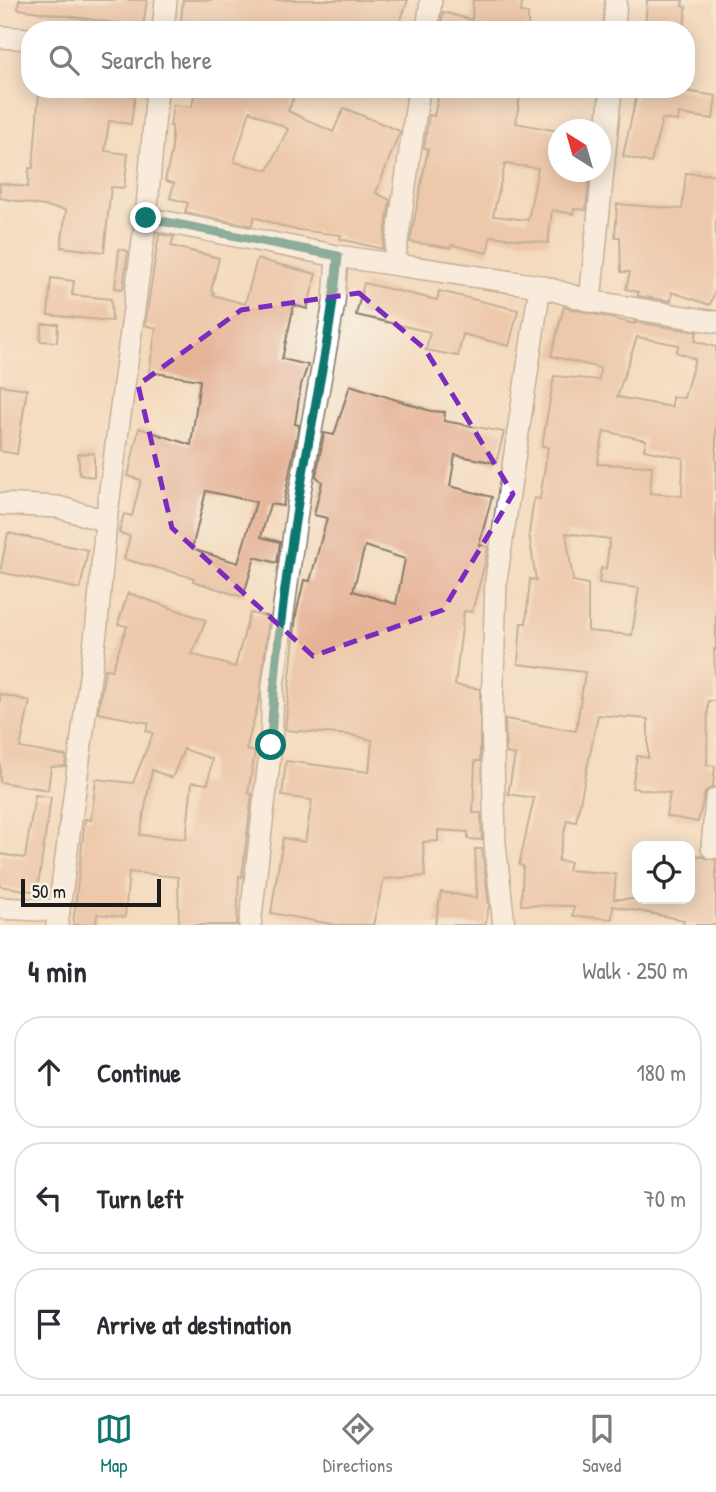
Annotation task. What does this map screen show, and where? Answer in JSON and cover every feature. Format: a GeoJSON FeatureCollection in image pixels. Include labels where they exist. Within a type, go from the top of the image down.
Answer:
{"type":"FeatureCollection","features":[{"type":"Feature","properties":{"kind":"street"},"geometry":{"type":"LineString","coordinates":[[164,21],[166,0]]}},
{"type":"Feature","properties":{"kind":"street"},"geometry":{"type":"LineString","coordinates":[[428,21],[431,0]]}},
{"type":"Feature","properties":{"kind":"street"},"geometry":{"type":"LineString","coordinates":[[615,21],[616,0]]}},
{"type":"Feature","properties":{"kind":"street"},"geometry":{"type":"LineString","coordinates":[[0,37],[21,38]]}},
{"type":"Feature","properties":{"kind":"street"},"geometry":{"type":"LineString","coordinates":[[0,908],[58,918],[146,218],[156,98]]}},
{"type":"Feature","properties":{"kind":"street"},"geometry":{"type":"LineString","coordinates":[[394,263],[418,98]]}},
{"type":"Feature","properties":{"kind":"street"},"geometry":{"type":"LineString","coordinates":[[590,301],[610,98]]}},
{"type":"Feature","properties":{"kind":"street"},"geometry":{"type":"LineString","coordinates":[[146,218],[338,256],[540,286],[590,301],[716,322]]}},
{"type":"Feature","properties":{"kind":"street"},"geometry":{"type":"LineString","coordinates":[[250,925],[271,745],[275,673],[299,497],[334,303],[338,256]]}},
{"type":"Feature","properties":{"kind":"street"},"geometry":{"type":"LineString","coordinates":[[504,925],[495,844],[492,710],[496,580],[540,286]]}},
{"type":"Feature","properties":{"kind":"street"},"geometry":{"type":"LineString","coordinates":[[0,504],[58,507],[106,521]]}},
{"type":"Feature","properties":{"kind":"street"},"geometry":{"type":"LineString","coordinates":[[712,848],[716,799]]}},
{"type":"Feature","properties":{"kind":"highlighted area"},"geometry":{"type":"Polygon","coordinates":[[[359,293],[425,349],[513,494],[443,610],[313,656],[172,528],[138,385],[241,310],[359,293]]]}},
{"type":"Feature","properties":{"kind":"building"},"geometry":{"type":"Polygon","coordinates":[[[19,0],[147,0],[144,21],[101,21],[18,9],[19,0]]]}},
{"type":"Feature","properties":{"kind":"building"},"geometry":{"type":"Polygon","coordinates":[[[183,0],[408,0],[400,21],[181,21],[183,0]]]}},
{"type":"Feature","properties":{"kind":"building"},"geometry":{"type":"Polygon","coordinates":[[[473,0],[522,0],[521,12],[528,13],[528,21],[442,21],[443,12],[472,20],[473,0]]]}},
{"type":"Feature","properties":{"kind":"building"},"geometry":{"type":"Polygon","coordinates":[[[647,0],[683,0],[682,6],[686,7],[685,21],[646,21],[647,0]]]}},
{"type":"Feature","properties":{"kind":"building"},"geometry":{"type":"Polygon","coordinates":[[[695,92],[716,96],[713,119],[679,114],[678,121],[662,119],[651,163],[623,156],[636,98],[695,98],[695,92]]]}},
{"type":"Feature","properties":{"kind":"building"},"geometry":{"type":"Polygon","coordinates":[[[39,98],[135,98],[131,124],[109,121],[105,151],[128,154],[124,188],[111,187],[104,252],[61,247],[66,210],[0,198],[0,183],[28,187],[29,168],[33,168],[39,98]]]}},
{"type":"Feature","properties":{"kind":"building"},"geometry":{"type":"Polygon","coordinates":[[[194,98],[293,98],[288,111],[333,132],[344,108],[400,131],[376,193],[390,200],[383,249],[340,239],[341,235],[291,229],[254,217],[252,226],[185,212],[188,203],[170,198],[174,183],[165,181],[172,149],[170,126],[173,105],[192,107],[194,98]],[[250,111],[234,162],[268,170],[288,129],[250,111]]]}},
{"type":"Feature","properties":{"kind":"building"},"geometry":{"type":"Polygon","coordinates":[[[438,98],[520,98],[516,123],[548,129],[548,182],[589,182],[586,210],[574,209],[573,214],[552,210],[548,243],[491,236],[487,253],[452,245],[451,248],[410,242],[428,149],[424,148],[429,115],[434,116],[438,98]],[[505,164],[493,216],[528,220],[538,168],[505,164]]]}},
{"type":"Feature","properties":{"kind":"building"},"geometry":{"type":"Polygon","coordinates":[[[686,173],[716,175],[716,288],[710,305],[672,292],[671,301],[638,296],[638,292],[626,289],[630,272],[621,272],[620,237],[615,237],[617,204],[682,209],[686,173]]]}},
{"type":"Feature","properties":{"kind":"building"},"geometry":{"type":"Polygon","coordinates":[[[159,234],[174,237],[171,246],[219,258],[211,291],[214,292],[213,295],[245,304],[257,259],[316,274],[307,309],[294,305],[282,359],[308,365],[301,385],[295,424],[299,425],[283,506],[270,504],[261,537],[280,542],[277,563],[255,557],[243,597],[193,581],[194,578],[124,559],[130,536],[119,533],[124,514],[132,516],[141,480],[128,476],[139,428],[191,445],[200,380],[149,372],[156,328],[145,325],[159,234]],[[206,491],[192,549],[238,563],[256,502],[206,491]]]}},
{"type":"Feature","properties":{"kind":"building"},"geometry":{"type":"Polygon","coordinates":[[[119,249],[128,251],[123,289],[115,288],[119,249]]]}},
{"type":"Feature","properties":{"kind":"building"},"geometry":{"type":"Polygon","coordinates":[[[51,278],[74,281],[72,295],[111,299],[112,321],[48,315],[51,278]]]}},
{"type":"Feature","properties":{"kind":"building"},"geometry":{"type":"Polygon","coordinates":[[[364,283],[437,300],[439,291],[518,310],[509,346],[463,334],[458,356],[426,350],[430,332],[356,315],[364,283]]]}},
{"type":"Feature","properties":{"kind":"building"},"geometry":{"type":"Polygon","coordinates":[[[564,307],[635,324],[697,332],[695,341],[716,347],[716,701],[708,701],[707,765],[715,766],[713,787],[705,792],[698,822],[666,816],[670,793],[632,788],[637,756],[648,758],[648,719],[598,715],[576,822],[567,820],[558,861],[570,862],[568,870],[616,874],[614,899],[632,899],[632,904],[695,904],[695,855],[716,860],[716,925],[683,925],[684,920],[613,906],[612,919],[573,916],[574,906],[521,905],[523,866],[519,865],[534,798],[508,794],[515,755],[506,753],[505,719],[576,731],[585,672],[518,664],[521,623],[526,623],[530,579],[536,580],[529,534],[534,498],[540,499],[548,447],[542,446],[554,376],[599,380],[600,368],[551,356],[564,307]],[[637,337],[617,397],[672,407],[672,397],[684,398],[695,359],[676,352],[679,345],[637,337]],[[604,431],[597,464],[652,466],[650,493],[682,496],[683,458],[644,450],[646,440],[604,431]],[[566,533],[573,581],[588,584],[588,631],[632,635],[639,588],[599,583],[601,568],[606,569],[610,539],[566,533]]]}},
{"type":"Feature","properties":{"kind":"building"},"geometry":{"type":"Polygon","coordinates":[[[42,324],[58,324],[57,342],[40,341],[42,324]]]}},
{"type":"Feature","properties":{"kind":"building"},"geometry":{"type":"Polygon","coordinates":[[[0,385],[27,389],[17,454],[0,451],[0,385]]]}},
{"type":"Feature","properties":{"kind":"building"},"geometry":{"type":"Polygon","coordinates":[[[350,385],[431,411],[445,412],[444,421],[504,432],[496,463],[455,455],[450,486],[492,497],[479,545],[488,547],[485,563],[472,612],[464,611],[455,685],[480,689],[480,761],[475,761],[473,813],[481,813],[482,840],[468,839],[468,832],[438,830],[438,841],[423,842],[425,876],[384,879],[373,925],[336,925],[271,913],[283,838],[305,842],[312,800],[282,796],[286,761],[369,772],[372,740],[352,735],[285,730],[296,615],[304,580],[310,581],[327,518],[314,515],[322,482],[316,476],[324,433],[334,435],[350,385]],[[365,546],[353,591],[396,604],[405,559],[365,546]]]}},
{"type":"Feature","properties":{"kind":"building"},"geometry":{"type":"Polygon","coordinates":[[[94,453],[94,477],[80,475],[78,454],[94,453]]]}},
{"type":"Feature","properties":{"kind":"building"},"geometry":{"type":"Polygon","coordinates":[[[8,533],[88,550],[80,589],[0,572],[8,533]]]}},
{"type":"Feature","properties":{"kind":"building"},"geometry":{"type":"Polygon","coordinates":[[[128,593],[206,620],[192,654],[235,667],[250,613],[269,617],[260,696],[246,750],[255,752],[248,793],[252,794],[242,877],[239,876],[237,925],[179,925],[178,877],[129,872],[125,917],[97,914],[96,925],[73,925],[85,819],[91,820],[96,779],[133,783],[153,733],[146,731],[149,723],[98,713],[105,669],[112,670],[127,626],[118,624],[128,593]],[[184,749],[172,778],[152,770],[140,835],[186,839],[192,782],[208,784],[212,759],[184,749]]]}},
{"type":"Feature","properties":{"kind":"building"},"geometry":{"type":"Polygon","coordinates":[[[0,694],[30,701],[20,748],[66,756],[65,766],[51,767],[48,790],[0,782],[0,694]]]}},
{"type":"Feature","properties":{"kind":"building"},"geometry":{"type":"Polygon","coordinates":[[[35,795],[51,797],[37,892],[0,886],[0,854],[25,858],[35,795]]]}},
{"type":"Feature","properties":{"kind":"building"},"geometry":{"type":"Polygon","coordinates":[[[475,849],[482,849],[489,906],[485,925],[435,925],[441,892],[477,898],[475,849]]]}},
{"type":"Feature","properties":{"kind":"route"},"geometry":{"type":"LineString","coordinates":[[146,218],[338,256],[334,303],[288,573],[273,686],[271,745]]}}]}
